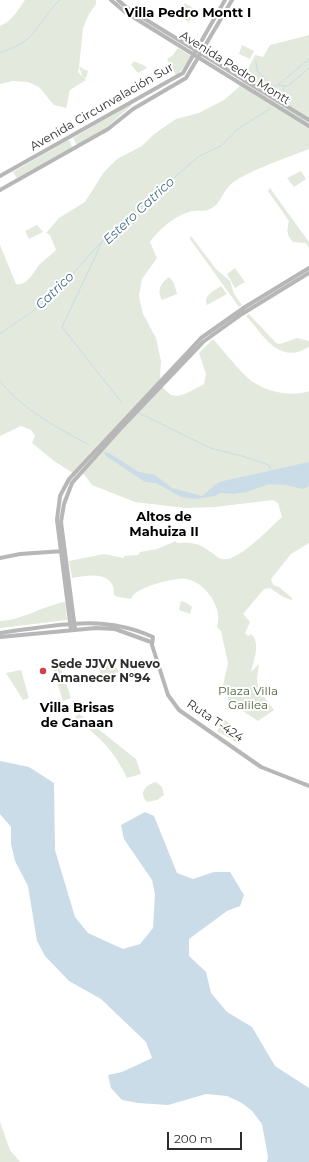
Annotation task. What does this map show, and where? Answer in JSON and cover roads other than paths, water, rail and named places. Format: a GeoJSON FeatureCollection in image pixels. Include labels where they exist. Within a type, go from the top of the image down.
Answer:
{"type":"FeatureCollection","features":[{"type":"Feature","properties":{"kind":"main road","name":"Avenida Pedro Montt"},"geometry":{"type":"LineString","coordinates":[[111,0],[125,12],[309,120]]}},
{"type":"Feature","properties":{"kind":"main road","name":"Avenida Pedro Montt"},"geometry":{"type":"LineString","coordinates":[[118,0],[195,52]]}},
{"type":"Feature","properties":{"kind":"main road","name":"Avenida Circunvalación Sur"},"geometry":{"type":"LineString","coordinates":[[0,176],[183,73],[225,0]]}},
{"type":"Feature","properties":{"kind":"main road","name":"Avenida Circunvalación Sur"},"geometry":{"type":"LineString","coordinates":[[0,190],[108,129],[132,108],[186,78],[232,0]]}},
{"type":"Feature","properties":{"kind":"main road","name":"Avenida Pedro Montt"},"geometry":{"type":"LineString","coordinates":[[200,55],[309,126]]}},
{"type":"Feature","properties":{"kind":"main road"},"geometry":{"type":"LineString","coordinates":[[73,629],[57,511],[60,496],[66,484],[74,473],[190,348],[211,330],[309,268]]}},
{"type":"Feature","properties":{"kind":"main road"},"geometry":{"type":"LineString","coordinates":[[63,551],[62,518],[64,504],[70,487],[77,476],[205,341],[242,314],[309,273]]}},
{"type":"Feature","properties":{"kind":"main road"},"geometry":{"type":"LineString","coordinates":[[0,558],[20,554],[63,551]]}},
{"type":"Feature","properties":{"kind":"main road"},"geometry":{"type":"LineString","coordinates":[[0,633],[72,624],[116,624],[132,628],[153,637],[151,642],[115,630],[96,628],[0,637]]}},
{"type":"Feature","properties":{"kind":"main road","name":"Ruta T-424"},"geometry":{"type":"LineString","coordinates":[[151,642],[168,695],[179,710],[261,766],[309,786]]}},
{"type":"Feature","properties":{"kind":"water"},"geometry":{"type":"Polygon","coordinates":[[[103,452],[109,453],[139,472],[155,475],[172,488],[202,496],[219,482],[309,462],[309,486],[303,489],[286,485],[269,484],[247,492],[232,494],[220,493],[215,496],[195,499],[181,497],[156,483],[145,482],[106,456],[103,452]]]}},
{"type":"Feature","properties":{"kind":"water"},"geometry":{"type":"Polygon","coordinates":[[[0,761],[29,767],[54,783],[55,850],[75,917],[88,933],[123,949],[140,944],[153,928],[155,894],[152,880],[124,839],[121,825],[145,812],[154,816],[177,873],[193,879],[214,872],[230,872],[244,895],[240,906],[227,911],[189,939],[189,956],[206,972],[211,993],[227,1012],[252,1027],[275,1066],[309,1088],[309,1162],[267,1162],[268,1157],[262,1124],[252,1111],[242,1103],[227,1096],[206,1094],[168,1105],[138,1103],[122,1100],[111,1088],[108,1075],[122,1072],[152,1058],[146,1042],[101,999],[69,981],[45,956],[37,941],[28,886],[15,861],[11,844],[11,827],[0,814],[0,761]]]}},
{"type":"Feature","properties":{"kind":"waterway"},"geometry":{"type":"LineString","coordinates":[[0,53],[14,47],[31,36],[52,8],[60,0]]}},
{"type":"Feature","properties":{"kind":"waterway"},"geometry":{"type":"LineString","coordinates":[[279,84],[309,59]]}},
{"type":"Feature","properties":{"kind":"waterway"},"geometry":{"type":"LineString","coordinates":[[256,62],[257,71],[273,86],[284,86]]}},
{"type":"Feature","properties":{"kind":"waterway","name":"Estero Catrico"},"geometry":{"type":"LineString","coordinates":[[284,92],[284,86],[288,86],[309,68]]}},
{"type":"Feature","properties":{"kind":"waterway","name":"Estero Catrico"},"geometry":{"type":"LineString","coordinates":[[122,403],[62,327],[103,240],[199,156],[221,146],[239,128],[270,109]]}},
{"type":"Feature","properties":{"kind":"waterway","name":"Catrico"},"geometry":{"type":"LineString","coordinates":[[0,334],[33,311],[63,285],[101,242]]}},
{"type":"Feature","properties":{"kind":"waterway","name":"Catrico"},"geometry":{"type":"LineString","coordinates":[[0,381],[29,409],[89,445]]}},
{"type":"Feature","properties":{"kind":"waterway"},"geometry":{"type":"LineString","coordinates":[[139,413],[210,448],[269,465],[271,470]]}},
{"type":"Feature","properties":{"kind":"place","name":"Sede JJVV Nuevo Amanecer N°94"},"geometry":{"type":"Point","coordinates":[43,671]}},
{"type":"Feature","properties":{"kind":"district","name":"Villa Pedro Montt I"},"geometry":{"type":"Point","coordinates":[188,13]}},
{"type":"Feature","properties":{"kind":"district","name":"Altos de Mahuiza II"},"geometry":{"type":"Point","coordinates":[164,524]}},
{"type":"Feature","properties":{"kind":"district","name":"Villa Brisas de Canaan"},"geometry":{"type":"Point","coordinates":[77,716]}},
{"type":"Feature","properties":{"kind":"park label","name":"Plaza Villa Galilea"},"geometry":{"type":"Point","coordinates":[248,698]}}]}
